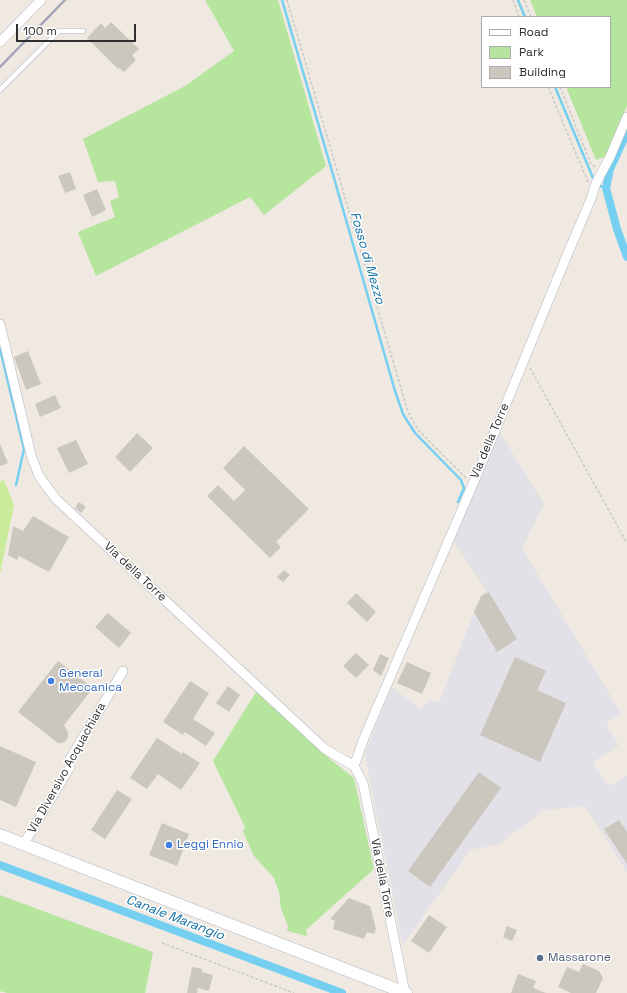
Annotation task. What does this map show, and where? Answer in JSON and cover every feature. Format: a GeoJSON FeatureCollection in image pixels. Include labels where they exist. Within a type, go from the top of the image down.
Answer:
{"type":"FeatureCollection","features":[{"type":"Feature","properties":{"kind":"main road","name":"Via Diversivo Acquachiara"},"geometry":{"type":"LineString","coordinates":[[0,835],[405,993]]}},
{"type":"Feature","properties":{"kind":"street"},"geometry":{"type":"LineString","coordinates":[[0,42],[40,0]]}},
{"type":"Feature","properties":{"kind":"street","name":"Via della Torre"},"geometry":{"type":"LineString","coordinates":[[354,766],[364,738],[472,485],[591,199],[596,183],[610,157],[627,117]]}},
{"type":"Feature","properties":{"kind":"street","name":"Via della Torre"},"geometry":{"type":"LineString","coordinates":[[0,324],[31,455],[39,476],[56,499],[325,749],[354,766],[363,783],[405,993]]}},
{"type":"Feature","properties":{"kind":"street","name":"Via Diversivo Acquachiara"},"geometry":{"type":"LineString","coordinates":[[23,845],[70,767],[70,760],[123,671]]}},
{"type":"Feature","properties":{"kind":"lane"},"geometry":{"type":"LineString","coordinates":[[0,90],[59,30],[83,31]]}},
{"type":"Feature","properties":{"kind":"path"},"geometry":{"type":"LineString","coordinates":[[286,0],[408,412],[419,431],[472,485]]}},
{"type":"Feature","properties":{"kind":"path"},"geometry":{"type":"LineString","coordinates":[[513,0],[519,16]]}},
{"type":"Feature","properties":{"kind":"path"},"geometry":{"type":"LineString","coordinates":[[524,0],[531,16]]}},
{"type":"Feature","properties":{"kind":"path"},"geometry":{"type":"LineString","coordinates":[[548,88],[589,184],[594,189]]}},
{"type":"Feature","properties":{"kind":"path"},"geometry":{"type":"LineString","coordinates":[[560,88],[592,164],[602,171]]}},
{"type":"Feature","properties":{"kind":"path"},"geometry":{"type":"LineString","coordinates":[[523,362],[529,366],[627,544]]}},
{"type":"Feature","properties":{"kind":"path"},"geometry":{"type":"LineString","coordinates":[[162,943],[294,993]]}},
{"type":"Feature","properties":{"kind":"shaded area"},"geometry":{"type":"Polygon","coordinates":[[[499,431],[544,504],[522,548],[621,713],[608,721],[609,723],[606,725],[619,745],[593,762],[609,786],[627,775],[627,872],[585,806],[544,810],[499,844],[470,850],[403,945],[365,755],[392,687],[421,710],[430,699],[439,703],[474,612],[481,596],[486,590],[453,540],[499,431]]]}},
{"type":"Feature","properties":{"kind":"green space"},"geometry":{"type":"Polygon","coordinates":[[[205,0],[278,0],[326,166],[264,215],[250,197],[96,276],[78,232],[115,217],[110,201],[119,197],[115,181],[98,182],[83,139],[185,86],[234,51],[205,0]]]}},
{"type":"Feature","properties":{"kind":"green space"},"geometry":{"type":"Polygon","coordinates":[[[530,0],[627,0],[627,106],[605,157],[596,160],[566,88],[611,88],[611,16],[537,16],[530,0]]]}},
{"type":"Feature","properties":{"kind":"green space"},"geometry":{"type":"Polygon","coordinates":[[[4,480],[14,505],[0,574],[0,481],[4,480]]]}},
{"type":"Feature","properties":{"kind":"green space"},"geometry":{"type":"Polygon","coordinates":[[[256,692],[331,760],[354,778],[374,869],[306,930],[307,936],[287,931],[288,926],[281,909],[279,892],[274,878],[254,856],[243,832],[245,827],[213,761],[256,692]]]}},
{"type":"Feature","properties":{"kind":"green space"},"geometry":{"type":"Polygon","coordinates":[[[0,895],[153,952],[145,993],[7,993],[0,991],[0,895]]]}},
{"type":"Feature","properties":{"kind":"building"},"geometry":{"type":"Polygon","coordinates":[[[111,22],[139,49],[132,55],[136,60],[124,72],[119,68],[118,69],[87,38],[101,23],[105,28],[111,22]]]}},
{"type":"Feature","properties":{"kind":"building"},"geometry":{"type":"Polygon","coordinates":[[[70,172],[76,189],[65,193],[58,176],[70,172]]]}},
{"type":"Feature","properties":{"kind":"building"},"geometry":{"type":"Polygon","coordinates":[[[97,189],[106,210],[92,217],[83,195],[97,189]]]}},
{"type":"Feature","properties":{"kind":"building"},"geometry":{"type":"Polygon","coordinates":[[[28,351],[41,384],[26,390],[14,357],[28,351]]]}},
{"type":"Feature","properties":{"kind":"building"},"geometry":{"type":"Polygon","coordinates":[[[55,395],[61,408],[40,417],[35,404],[55,395]]]}},
{"type":"Feature","properties":{"kind":"building"},"geometry":{"type":"Polygon","coordinates":[[[137,433],[153,448],[130,472],[115,457],[137,433]]]}},
{"type":"Feature","properties":{"kind":"building"},"geometry":{"type":"Polygon","coordinates":[[[76,440],[88,464],[69,473],[57,448],[76,440]]]}},
{"type":"Feature","properties":{"kind":"building"},"geometry":{"type":"Polygon","coordinates":[[[0,444],[8,463],[0,466],[0,444]]]}},
{"type":"Feature","properties":{"kind":"building"},"geometry":{"type":"Polygon","coordinates":[[[244,446],[309,509],[276,542],[281,547],[270,558],[207,496],[218,485],[234,501],[245,490],[223,468],[244,446]]]}},
{"type":"Feature","properties":{"kind":"building"},"geometry":{"type":"Polygon","coordinates":[[[79,502],[86,507],[81,513],[75,508],[79,502]]]}},
{"type":"Feature","properties":{"kind":"building"},"geometry":{"type":"Polygon","coordinates":[[[33,516],[69,537],[49,572],[19,556],[17,560],[8,555],[13,526],[23,531],[33,516]]]}},
{"type":"Feature","properties":{"kind":"building"},"geometry":{"type":"Polygon","coordinates":[[[284,570],[290,575],[283,582],[277,577],[284,570]]]}},
{"type":"Feature","properties":{"kind":"building"},"geometry":{"type":"Polygon","coordinates":[[[489,592],[517,639],[497,652],[474,612],[481,596],[489,592]]]}},
{"type":"Feature","properties":{"kind":"building"},"geometry":{"type":"Polygon","coordinates":[[[356,593],[376,612],[367,622],[347,603],[356,593]]]}},
{"type":"Feature","properties":{"kind":"building"},"geometry":{"type":"Polygon","coordinates":[[[108,613],[131,633],[119,648],[95,627],[108,613]]]}},
{"type":"Feature","properties":{"kind":"building"},"geometry":{"type":"Polygon","coordinates":[[[356,653],[369,665],[356,678],[343,666],[356,653]]]}},
{"type":"Feature","properties":{"kind":"building"},"geometry":{"type":"Polygon","coordinates":[[[380,654],[389,658],[381,676],[373,670],[380,654]]]}},
{"type":"Feature","properties":{"kind":"building"},"geometry":{"type":"Polygon","coordinates":[[[515,657],[546,671],[537,690],[566,703],[540,762],[480,735],[515,657]]]}},
{"type":"Feature","properties":{"kind":"building"},"geometry":{"type":"Polygon","coordinates":[[[58,661],[93,688],[64,725],[68,732],[68,737],[66,741],[62,743],[58,743],[18,712],[58,661]]]}},
{"type":"Feature","properties":{"kind":"building"},"geometry":{"type":"Polygon","coordinates":[[[407,662],[431,673],[422,694],[397,683],[407,662]]]}},
{"type":"Feature","properties":{"kind":"building"},"geometry":{"type":"Polygon","coordinates":[[[190,681],[209,693],[193,719],[215,733],[206,746],[185,732],[183,735],[163,722],[190,681]]]}},
{"type":"Feature","properties":{"kind":"building"},"geometry":{"type":"Polygon","coordinates":[[[228,686],[240,695],[229,712],[216,703],[228,686]]]}},
{"type":"Feature","properties":{"kind":"building"},"geometry":{"type":"Polygon","coordinates":[[[157,738],[182,754],[183,752],[200,763],[181,790],[158,774],[147,789],[130,778],[157,738]]]}},
{"type":"Feature","properties":{"kind":"building"},"geometry":{"type":"Polygon","coordinates":[[[0,746],[36,762],[16,807],[0,800],[0,746]]]}},
{"type":"Feature","properties":{"kind":"building"},"geometry":{"type":"Polygon","coordinates":[[[479,772],[501,788],[430,887],[408,871],[479,772]]]}},
{"type":"Feature","properties":{"kind":"building"},"geometry":{"type":"Polygon","coordinates":[[[117,790],[132,799],[105,839],[91,830],[117,790]]]}},
{"type":"Feature","properties":{"kind":"building"},"geometry":{"type":"Polygon","coordinates":[[[619,820],[627,832],[627,864],[604,829],[619,820]]]}},
{"type":"Feature","properties":{"kind":"building","name":"Leggi Ennio"},"geometry":{"type":"Polygon","coordinates":[[[162,823],[189,834],[177,866],[149,855],[162,823]]]}},
{"type":"Feature","properties":{"kind":"building"},"geometry":{"type":"Polygon","coordinates":[[[349,898],[370,906],[376,929],[374,934],[367,932],[364,939],[333,929],[335,921],[330,919],[349,898]]]}},
{"type":"Feature","properties":{"kind":"building"},"geometry":{"type":"Polygon","coordinates":[[[429,915],[447,927],[429,953],[411,941],[429,915]]]}},
{"type":"Feature","properties":{"kind":"building"},"geometry":{"type":"Polygon","coordinates":[[[507,926],[517,930],[512,941],[503,937],[507,926]]]}},
{"type":"Feature","properties":{"kind":"building"},"geometry":{"type":"Polygon","coordinates":[[[583,964],[599,971],[603,978],[596,993],[571,993],[558,987],[567,967],[579,972],[583,964]]]}},
{"type":"Feature","properties":{"kind":"building"},"geometry":{"type":"Polygon","coordinates":[[[192,967],[202,969],[202,972],[213,975],[209,991],[198,988],[197,993],[187,993],[192,967]]]}},
{"type":"Feature","properties":{"kind":"building"},"geometry":{"type":"Polygon","coordinates":[[[518,974],[536,981],[533,988],[546,993],[511,993],[518,974]]]}},
{"type":"Feature","properties":{"kind":"waterway","name":"Fosso di Mezzo"},"geometry":{"type":"LineString","coordinates":[[282,0],[395,391],[403,414],[415,433],[461,480],[464,488],[458,502]]}},
{"type":"Feature","properties":{"kind":"waterway"},"geometry":{"type":"LineString","coordinates":[[518,0],[525,16]]}},
{"type":"Feature","properties":{"kind":"waterway"},"geometry":{"type":"LineString","coordinates":[[555,88],[593,178]]}},
{"type":"Feature","properties":{"kind":"waterway"},"geometry":{"type":"LineString","coordinates":[[627,132],[610,169],[606,188],[617,229],[627,257]]}},
{"type":"Feature","properties":{"kind":"waterway"},"geometry":{"type":"LineString","coordinates":[[600,186],[606,188]]}},
{"type":"Feature","properties":{"kind":"waterway"},"geometry":{"type":"LineString","coordinates":[[0,349],[24,449],[16,485]]}},
{"type":"Feature","properties":{"kind":"waterway","name":"Canale Marangio"},"geometry":{"type":"LineString","coordinates":[[0,865],[342,993]]}},
{"type":"Feature","properties":{"kind":"railway"},"geometry":{"type":"LineString","coordinates":[[0,67],[65,0]]}},
{"type":"Feature","properties":{"kind":"place","name":"General Meccanica"},"geometry":{"type":"Point","coordinates":[51,681]}},
{"type":"Feature","properties":{"kind":"place","name":"Leggi Ennio"},"geometry":{"type":"Point","coordinates":[169,845]}},
{"type":"Feature","properties":{"kind":"place","name":"Massarone"},"geometry":{"type":"Point","coordinates":[540,958]}}]}
